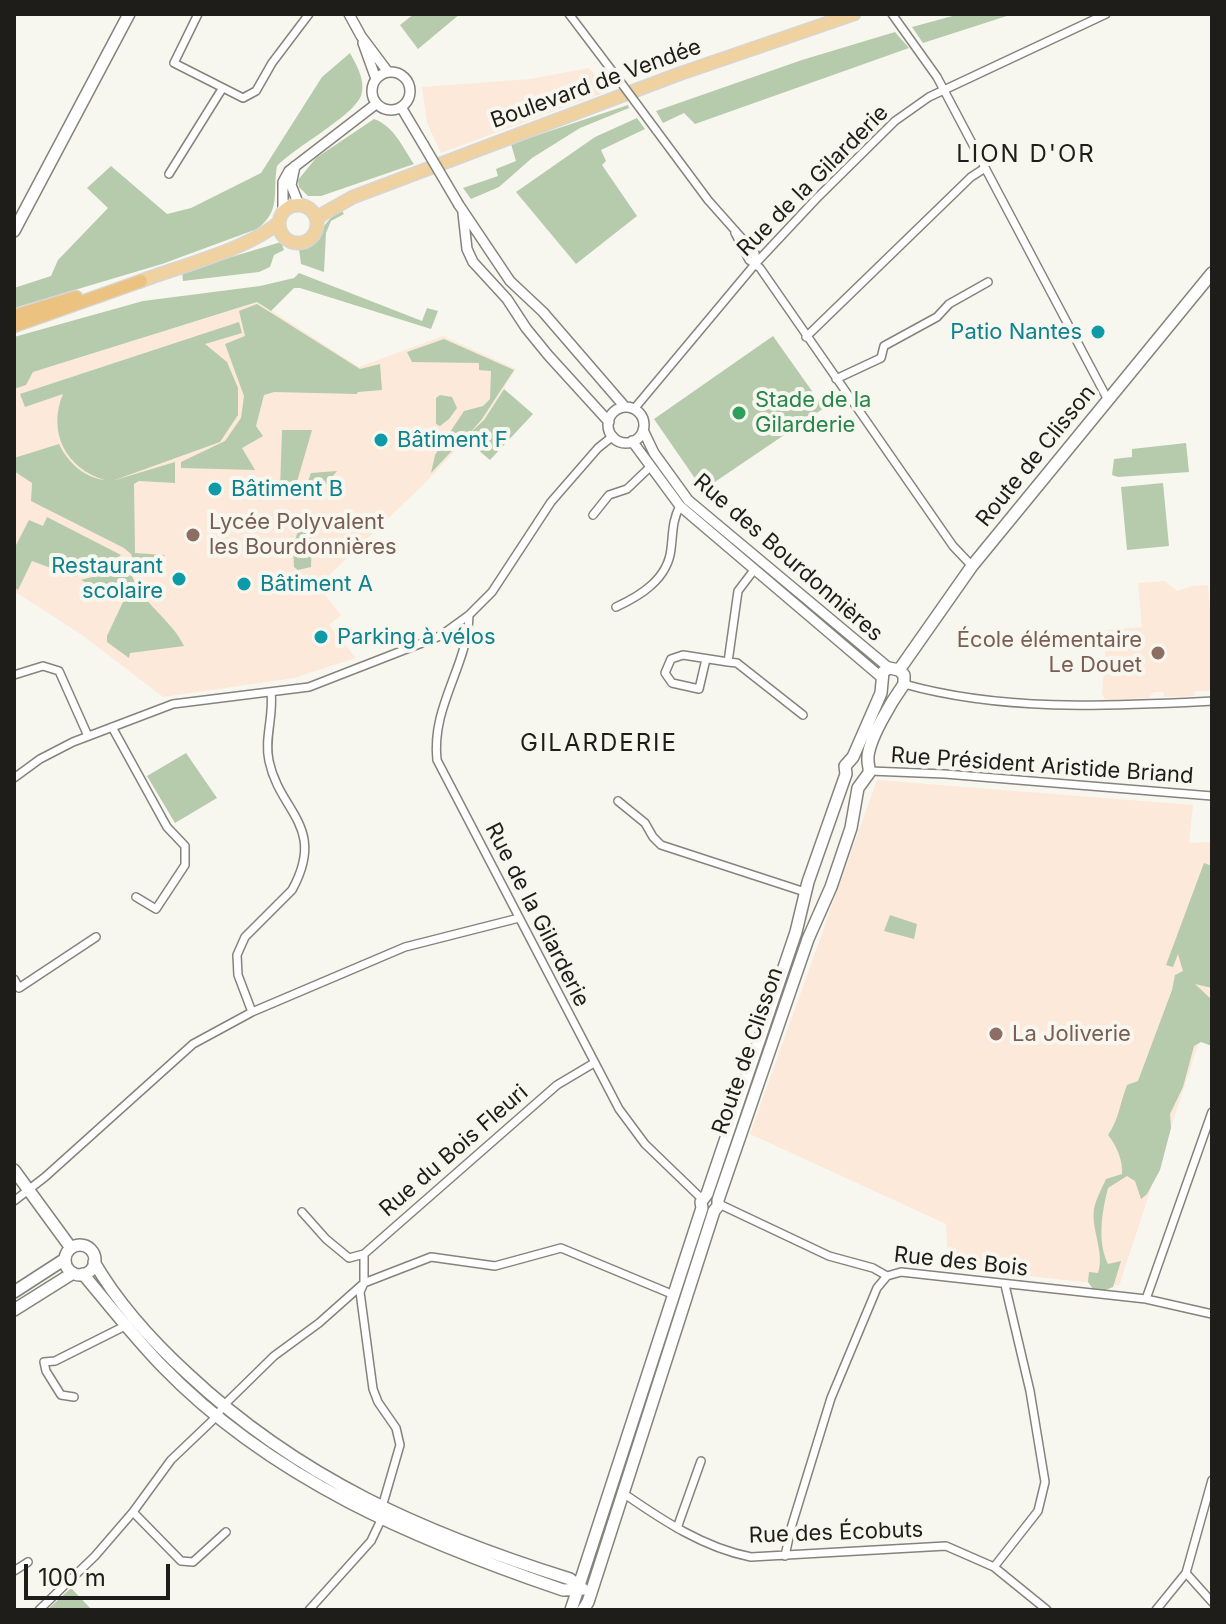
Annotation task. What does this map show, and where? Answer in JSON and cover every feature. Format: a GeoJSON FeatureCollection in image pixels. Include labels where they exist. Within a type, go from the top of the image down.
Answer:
{"type":"FeatureCollection","features":[{"type":"Feature","properties":{"kind":"highway"},"geometry":{"type":"LineString","coordinates":[[14,316],[108,287],[141,281]]}},
{"type":"Feature","properties":{"kind":"highway"},"geometry":{"type":"LineString","coordinates":[[14,326],[141,281]]}},
{"type":"Feature","properties":{"kind":"main road"},"geometry":{"type":"LineString","coordinates":[[14,231],[129,14]]}},
{"type":"Feature","properties":{"kind":"main road","name":"Boulevard de Vendée"},"geometry":{"type":"LineString","coordinates":[[317,220],[353,197],[652,84],[854,14]]}},
{"type":"Feature","properties":{"kind":"main road","name":"Boulevard de Vendée"},"geometry":{"type":"LineString","coordinates":[[303,206],[353,197]]}},
{"type":"Feature","properties":{"kind":"main road"},"geometry":{"type":"LineString","coordinates":[[141,281],[262,234],[290,206],[303,206],[313,212],[317,220],[314,233],[304,242],[293,243],[284,238],[236,245]]}},
{"type":"Feature","properties":{"kind":"main road"},"geometry":{"type":"LineString","coordinates":[[281,217],[284,238]]}},
{"type":"Feature","properties":{"kind":"main road","name":"Route de Clisson"},"geometry":{"type":"LineString","coordinates":[[853,757],[888,675],[972,566],[1212,273]]}},
{"type":"Feature","properties":{"kind":"main road"},"geometry":{"type":"LineString","coordinates":[[888,675],[904,675],[900,687],[887,691],[888,675]]}},
{"type":"Feature","properties":{"kind":"main road","name":"Route de Clisson"},"geometry":{"type":"LineString","coordinates":[[578,1609],[577,1586],[674,1295],[808,939],[831,887],[851,828],[858,788],[867,771],[871,746],[900,687]]}},
{"type":"Feature","properties":{"kind":"main road"},"geometry":{"type":"LineString","coordinates":[[853,757],[862,757],[867,771],[851,780],[846,774],[846,764],[853,757]]}},
{"type":"Feature","properties":{"kind":"main road","name":"Route de Clisson"},"geometry":{"type":"LineString","coordinates":[[578,1609],[594,1583],[623,1493],[796,932],[805,892],[846,774]]}},
{"type":"Feature","properties":{"kind":"main road"},"geometry":{"type":"LineString","coordinates":[[14,1170],[68,1253],[67,1267],[78,1273],[164,1368],[220,1411],[381,1514],[563,1590],[578,1609]]}},
{"type":"Feature","properties":{"kind":"main road"},"geometry":{"type":"LineString","coordinates":[[14,1292],[80,1245],[89,1248],[108,1287],[220,1411]]}},
{"type":"Feature","properties":{"kind":"main road"},"geometry":{"type":"LineString","coordinates":[[14,1310],[78,1273],[91,1269],[94,1262]]}},
{"type":"Feature","properties":{"kind":"main road"},"geometry":{"type":"LineString","coordinates":[[610,1489],[623,1493]]}},
{"type":"Feature","properties":{"kind":"main road"},"geometry":{"type":"LineString","coordinates":[[381,1514],[478,1547],[577,1586]]}},
{"type":"Feature","properties":{"kind":"main road"},"geometry":{"type":"LineString","coordinates":[[563,1590],[594,1583]]}},
{"type":"Feature","properties":{"kind":"street"},"geometry":{"type":"LineString","coordinates":[[198,14],[174,63],[243,98],[249,97],[309,14]]}},
{"type":"Feature","properties":{"kind":"street"},"geometry":{"type":"LineString","coordinates":[[349,14],[388,72]]}},
{"type":"Feature","properties":{"kind":"street"},"geometry":{"type":"LineString","coordinates":[[569,14],[735,233],[749,260],[756,263],[953,546],[972,566]]}},
{"type":"Feature","properties":{"kind":"street"},"geometry":{"type":"LineString","coordinates":[[892,14],[944,91],[1108,400]]}},
{"type":"Feature","properties":{"kind":"street","name":"Rue de la Gilarderie"},"geometry":{"type":"LineString","coordinates":[[629,408],[756,263],[877,136],[920,103],[1106,14]]}},
{"type":"Feature","properties":{"kind":"street"},"geometry":{"type":"LineString","coordinates":[[361,36],[376,79],[371,93],[376,104],[389,111],[401,107],[409,96],[408,83],[400,74],[388,72],[376,79]]}},
{"type":"Feature","properties":{"kind":"street"},"geometry":{"type":"LineString","coordinates":[[169,174],[222,89]]}},
{"type":"Feature","properties":{"kind":"street"},"geometry":{"type":"LineString","coordinates":[[281,217],[283,182],[295,166],[376,104]]}},
{"type":"Feature","properties":{"kind":"street"},"geometry":{"type":"LineString","coordinates":[[401,107],[461,209],[510,281],[543,312],[629,408],[642,417],[643,430],[632,441],[621,441],[613,436],[609,422],[548,355],[507,299],[473,262],[467,249],[461,209]]}},
{"type":"Feature","properties":{"kind":"street"},"geometry":{"type":"LineString","coordinates":[[295,166],[291,185],[303,206]]}},
{"type":"Feature","properties":{"kind":"street"},"geometry":{"type":"LineString","coordinates":[[806,337],[971,177],[985,168]]}},
{"type":"Feature","properties":{"kind":"street"},"geometry":{"type":"LineString","coordinates":[[836,379],[881,358],[884,346],[937,317],[949,304],[988,282]]}},
{"type":"Feature","properties":{"kind":"street"},"geometry":{"type":"LineString","coordinates":[[609,422],[616,410],[629,408]]}},
{"type":"Feature","properties":{"kind":"street","name":"Rue des Bourdonnières"},"geometry":{"type":"LineString","coordinates":[[643,430],[654,453],[688,500],[888,675]]}},
{"type":"Feature","properties":{"kind":"street"},"geometry":{"type":"LineString","coordinates":[[14,778],[54,751],[181,702],[317,685],[440,636],[469,615],[492,592],[560,491],[598,448],[613,436]]}},
{"type":"Feature","properties":{"kind":"street","name":"Rue des Bourdonnières"},"geometry":{"type":"LineString","coordinates":[[632,441],[680,506],[754,570],[888,675]]}},
{"type":"Feature","properties":{"kind":"street"},"geometry":{"type":"LineString","coordinates":[[593,515],[609,495],[627,489],[650,467]]}},
{"type":"Feature","properties":{"kind":"street"},"geometry":{"type":"LineString","coordinates":[[616,607],[641,596],[669,563],[673,522],[680,506]]}},
{"type":"Feature","properties":{"kind":"street"},"geometry":{"type":"LineString","coordinates":[[728,662],[738,591],[754,570]]}},
{"type":"Feature","properties":{"kind":"street","name":"Rue de la Gilarderie"},"geometry":{"type":"LineString","coordinates":[[469,615],[467,636],[437,722],[437,760],[619,1109],[645,1144],[710,1203]]}},
{"type":"Feature","properties":{"kind":"street"},"geometry":{"type":"LineString","coordinates":[[706,659],[699,689],[672,683],[665,673],[671,659],[683,655],[737,663],[803,715]]}},
{"type":"Feature","properties":{"kind":"street"},"geometry":{"type":"LineString","coordinates":[[14,675],[43,666],[59,671],[88,736]]}},
{"type":"Feature","properties":{"kind":"street"},"geometry":{"type":"LineString","coordinates":[[900,687],[1051,705],[1212,701]]}},
{"type":"Feature","properties":{"kind":"street"},"geometry":{"type":"LineString","coordinates":[[252,1012],[236,966],[239,947],[292,890],[304,855],[297,816],[274,776],[268,758],[271,692]]}},
{"type":"Feature","properties":{"kind":"street"},"geometry":{"type":"LineString","coordinates":[[112,727],[167,827],[185,846],[185,865],[156,909],[136,897]]}},
{"type":"Feature","properties":{"kind":"street","name":"Rue Président Aristide Briand"},"geometry":{"type":"LineString","coordinates":[[867,771],[945,774],[1212,796]]}},
{"type":"Feature","properties":{"kind":"street"},"geometry":{"type":"LineString","coordinates":[[618,801],[645,823],[661,845],[805,892]]}},
{"type":"Feature","properties":{"kind":"street"},"geometry":{"type":"LineString","coordinates":[[14,1201],[193,1044],[252,1012],[405,947],[519,918]]}},
{"type":"Feature","properties":{"kind":"street"},"geometry":{"type":"LineString","coordinates":[[14,979],[19,988],[96,937]]}},
{"type":"Feature","properties":{"kind":"street","name":"Rue du Bois Fleuri"},"geometry":{"type":"LineString","coordinates":[[364,1254],[557,1085],[594,1063]]}},
{"type":"Feature","properties":{"kind":"street"},"geometry":{"type":"LineString","coordinates":[[1146,1299],[1212,1112]]}},
{"type":"Feature","properties":{"kind":"street","name":"Rue des Bois"},"geometry":{"type":"LineString","coordinates":[[710,1203],[829,1256],[873,1268],[887,1276],[901,1272],[1146,1299],[1212,1314]]}},
{"type":"Feature","properties":{"kind":"street"},"geometry":{"type":"LineString","coordinates":[[302,1212],[326,1239],[349,1258],[364,1254],[364,1283],[360,1292],[373,1389],[396,1428],[400,1445],[371,1541],[309,1610]]}},
{"type":"Feature","properties":{"kind":"street"},"geometry":{"type":"LineString","coordinates":[[39,1610],[95,1556],[133,1512],[171,1460],[291,1343],[364,1283],[431,1257],[495,1266],[561,1248],[674,1295]]}},
{"type":"Feature","properties":{"kind":"street"},"geometry":{"type":"LineString","coordinates":[[785,1556],[831,1398],[877,1288],[887,1276]]}},
{"type":"Feature","properties":{"kind":"street"},"geometry":{"type":"LineString","coordinates":[[994,1567],[1038,1511],[1045,1482],[1030,1391],[1005,1285]]}},
{"type":"Feature","properties":{"kind":"street"},"geometry":{"type":"LineString","coordinates":[[74,1397],[61,1395],[44,1362],[55,1361],[125,1326]]}},
{"type":"Feature","properties":{"kind":"street"},"geometry":{"type":"LineString","coordinates":[[677,1528],[701,1461]]}},
{"type":"Feature","properties":{"kind":"street"},"geometry":{"type":"LineString","coordinates":[[1156,1610],[1186,1573],[1212,1480]]}},
{"type":"Feature","properties":{"kind":"street","name":"Rue des Écobuts"},"geometry":{"type":"LineString","coordinates":[[623,1493],[677,1528],[738,1554],[785,1556],[946,1546],[994,1567],[1041,1609]]}},
{"type":"Feature","properties":{"kind":"street"},"geometry":{"type":"LineString","coordinates":[[133,1512],[181,1561],[193,1562],[226,1532]]}},
{"type":"Feature","properties":{"kind":"street"},"geometry":{"type":"LineString","coordinates":[[14,1571],[28,1562]]}},
{"type":"Feature","properties":{"kind":"street"},"geometry":{"type":"LineString","coordinates":[[1186,1573],[1212,1602]]}},
{"type":"Feature","properties":{"kind":"shaded area"},"geometry":{"type":"Polygon","coordinates":[[[589,68],[609,91],[441,153],[427,123],[422,87],[530,79],[589,68]]]}},
{"type":"Feature","properties":{"kind":"shaded area","name":"Lycée Polyvalent les Bourdonnières"},"geometry":{"type":"Polygon","coordinates":[[[258,302],[359,367],[443,336],[516,369],[484,420],[425,483],[318,586],[341,615],[329,625],[356,658],[294,678],[163,697],[82,635],[14,591],[14,389],[26,385],[33,372],[258,302]]]}},
{"type":"Feature","properties":{"kind":"shaded area","name":"École élémentaire Le Douet"},"geometry":{"type":"Polygon","coordinates":[[[1165,581],[1177,591],[1208,585],[1212,691],[1195,691],[1194,696],[1164,697],[1163,692],[1154,692],[1148,698],[1105,700],[1102,693],[1107,630],[1142,627],[1138,583],[1165,581]]]}},
{"type":"Feature","properties":{"kind":"shaded area","name":"La Joliverie"},"geometry":{"type":"Polygon","coordinates":[[[877,780],[1193,805],[1189,843],[1212,842],[1212,1033],[1201,1036],[1119,1286],[948,1267],[946,1224],[750,1134],[877,780]]]}},
{"type":"Feature","properties":{"kind":"green space"},"geometry":{"type":"Polygon","coordinates":[[[414,14],[460,14],[418,49],[400,25],[414,14]]]}},
{"type":"Feature","properties":{"kind":"green space"},"geometry":{"type":"Polygon","coordinates":[[[960,14],[1013,14],[923,43],[912,27],[960,14]]]}},
{"type":"Feature","properties":{"kind":"green space"},"geometry":{"type":"Polygon","coordinates":[[[895,32],[909,48],[695,124],[684,113],[663,123],[656,111],[802,60],[895,32]]]}},
{"type":"Feature","properties":{"kind":"green space"},"geometry":{"type":"Polygon","coordinates":[[[350,53],[362,79],[361,96],[347,113],[277,166],[273,208],[257,229],[162,264],[14,308],[14,288],[51,276],[58,260],[108,208],[87,188],[111,166],[167,214],[191,208],[261,173],[322,77],[350,53]]]}},
{"type":"Feature","properties":{"kind":"green space"},"geometry":{"type":"Polygon","coordinates":[[[628,105],[629,108],[580,128],[532,158],[499,187],[471,199],[463,188],[498,176],[496,169],[516,161],[511,144],[628,105]]]}},
{"type":"Feature","properties":{"kind":"green space"},"geometry":{"type":"Polygon","coordinates":[[[637,118],[645,129],[601,150],[606,161],[602,165],[637,216],[576,264],[516,192],[595,137],[637,118]]]}},
{"type":"Feature","properties":{"kind":"green space"},"geometry":{"type":"Polygon","coordinates":[[[374,119],[393,132],[414,164],[321,196],[308,196],[299,187],[298,180],[316,158],[374,119]]]}},
{"type":"Feature","properties":{"kind":"green space"},"geometry":{"type":"Polygon","coordinates":[[[341,209],[344,214],[331,221],[326,233],[324,272],[301,264],[299,249],[312,241],[341,209]]]}},
{"type":"Feature","properties":{"kind":"green space"},"geometry":{"type":"Polygon","coordinates":[[[281,242],[284,250],[274,255],[270,267],[259,272],[183,281],[182,272],[281,242]]]}},
{"type":"Feature","properties":{"kind":"green space"},"geometry":{"type":"Polygon","coordinates":[[[299,273],[422,321],[427,308],[438,311],[431,329],[294,288],[271,311],[257,302],[33,372],[26,385],[14,389],[14,337],[143,301],[260,286],[294,278],[299,273]]]}},
{"type":"Feature","properties":{"kind":"green space"},"geometry":{"type":"Polygon","coordinates":[[[257,304],[360,369],[380,364],[382,390],[357,394],[274,392],[264,395],[256,426],[263,436],[242,448],[255,470],[181,468],[181,462],[225,441],[241,418],[244,396],[225,344],[245,336],[239,311],[257,304]]]}},
{"type":"Feature","properties":{"kind":"green space"},"geometry":{"type":"Polygon","coordinates":[[[239,322],[242,333],[205,344],[227,362],[238,388],[238,415],[220,442],[112,481],[175,462],[175,483],[139,481],[134,484],[135,553],[165,555],[139,576],[131,554],[124,548],[31,501],[32,483],[14,471],[14,458],[59,444],[78,468],[105,480],[80,467],[63,447],[57,422],[63,394],[25,407],[20,394],[239,322]]]}},
{"type":"Feature","properties":{"kind":"green space","name":"Stade de la Gilarderie"},"geometry":{"type":"Polygon","coordinates":[[[773,336],[824,408],[703,490],[654,419],[773,336]]]}},
{"type":"Feature","properties":{"kind":"green space"},"geometry":{"type":"Polygon","coordinates":[[[444,339],[514,370],[469,434],[484,420],[504,389],[533,414],[490,460],[464,438],[431,473],[435,455],[464,411],[483,406],[490,399],[491,371],[479,370],[479,363],[412,362],[407,352],[444,339]]]}},
{"type":"Feature","properties":{"kind":"green space"},"geometry":{"type":"Polygon","coordinates":[[[440,395],[452,397],[457,408],[440,426],[436,424],[436,398],[440,395]]]}},
{"type":"Feature","properties":{"kind":"green space"},"geometry":{"type":"Polygon","coordinates":[[[282,430],[312,430],[294,492],[280,490],[282,430]]]}},
{"type":"Feature","properties":{"kind":"green space"},"geometry":{"type":"Polygon","coordinates":[[[1186,443],[1189,472],[1112,475],[1114,459],[1132,457],[1132,449],[1186,443]]]}},
{"type":"Feature","properties":{"kind":"green space"},"geometry":{"type":"Polygon","coordinates":[[[337,471],[317,495],[304,493],[311,473],[337,471]]]}},
{"type":"Feature","properties":{"kind":"green space"},"geometry":{"type":"Polygon","coordinates":[[[1163,483],[1169,546],[1127,550],[1121,487],[1163,483]]]}},
{"type":"Feature","properties":{"kind":"green space"},"geometry":{"type":"Polygon","coordinates":[[[47,517],[121,555],[102,569],[85,570],[75,577],[32,561],[18,590],[14,587],[14,549],[29,520],[43,526],[47,517]]]}},
{"type":"Feature","properties":{"kind":"green space"},"geometry":{"type":"Polygon","coordinates":[[[299,528],[312,529],[311,567],[298,570],[294,567],[293,546],[299,528]]]}},
{"type":"Feature","properties":{"kind":"green space"},"geometry":{"type":"Polygon","coordinates":[[[121,563],[129,563],[137,587],[184,646],[130,653],[129,658],[107,642],[123,602],[81,580],[107,573],[121,563]]]}},
{"type":"Feature","properties":{"kind":"green space"},"geometry":{"type":"Polygon","coordinates":[[[186,753],[217,798],[175,823],[147,776],[186,753]]]}},
{"type":"Feature","properties":{"kind":"green space"},"geometry":{"type":"Polygon","coordinates":[[[1204,863],[1212,866],[1212,988],[1195,984],[1212,1000],[1212,1046],[1201,1042],[1194,1046],[1183,1087],[1170,1114],[1171,1128],[1160,1170],[1147,1194],[1141,1199],[1135,1181],[1127,1176],[1108,1188],[1102,1216],[1103,1246],[1108,1264],[1121,1261],[1113,1287],[1103,1291],[1093,1289],[1088,1282],[1089,1272],[1098,1273],[1100,1265],[1094,1225],[1095,1205],[1106,1179],[1122,1174],[1119,1154],[1108,1135],[1127,1085],[1138,1081],[1175,975],[1183,971],[1178,954],[1173,967],[1166,965],[1204,863]]]}},
{"type":"Feature","properties":{"kind":"green space"},"geometry":{"type":"Polygon","coordinates":[[[890,915],[917,924],[914,939],[884,931],[890,915]]]}},
{"type":"Feature","properties":{"kind":"green space"},"geometry":{"type":"Polygon","coordinates":[[[71,1588],[92,1610],[47,1610],[71,1588]]]}},
{"type":"Feature","properties":{"kind":"place","name":"Patio Nantes"},"geometry":{"type":"Point","coordinates":[1098,332]}},
{"type":"Feature","properties":{"kind":"place","name":"Stade de la Gilarderie"},"geometry":{"type":"Point","coordinates":[739,413]}},
{"type":"Feature","properties":{"kind":"place","name":"Bâtiment F"},"geometry":{"type":"Point","coordinates":[381,440]}},
{"type":"Feature","properties":{"kind":"place","name":"Bâtiment B"},"geometry":{"type":"Point","coordinates":[215,489]}},
{"type":"Feature","properties":{"kind":"place","name":"Lycée Polyvalent les Bourdonnières"},"geometry":{"type":"Point","coordinates":[193,535]}},
{"type":"Feature","properties":{"kind":"place","name":"Restaurant scolaire"},"geometry":{"type":"Point","coordinates":[179,579]}},
{"type":"Feature","properties":{"kind":"place","name":"Bâtiment A"},"geometry":{"type":"Point","coordinates":[244,584]}},
{"type":"Feature","properties":{"kind":"place","name":"Parking à vélos"},"geometry":{"type":"Point","coordinates":[321,637]}},
{"type":"Feature","properties":{"kind":"place","name":"École élémentaire Le Douet"},"geometry":{"type":"Point","coordinates":[1158,653]}},
{"type":"Feature","properties":{"kind":"place","name":"La Joliverie"},"geometry":{"type":"Point","coordinates":[996,1034]}},
{"type":"Feature","properties":{"kind":"district","name":"LION D'OR"},"geometry":{"type":"Point","coordinates":[1026,155]}},
{"type":"Feature","properties":{"kind":"district","name":"GILARDERIE"},"geometry":{"type":"Point","coordinates":[599,744]}}]}
